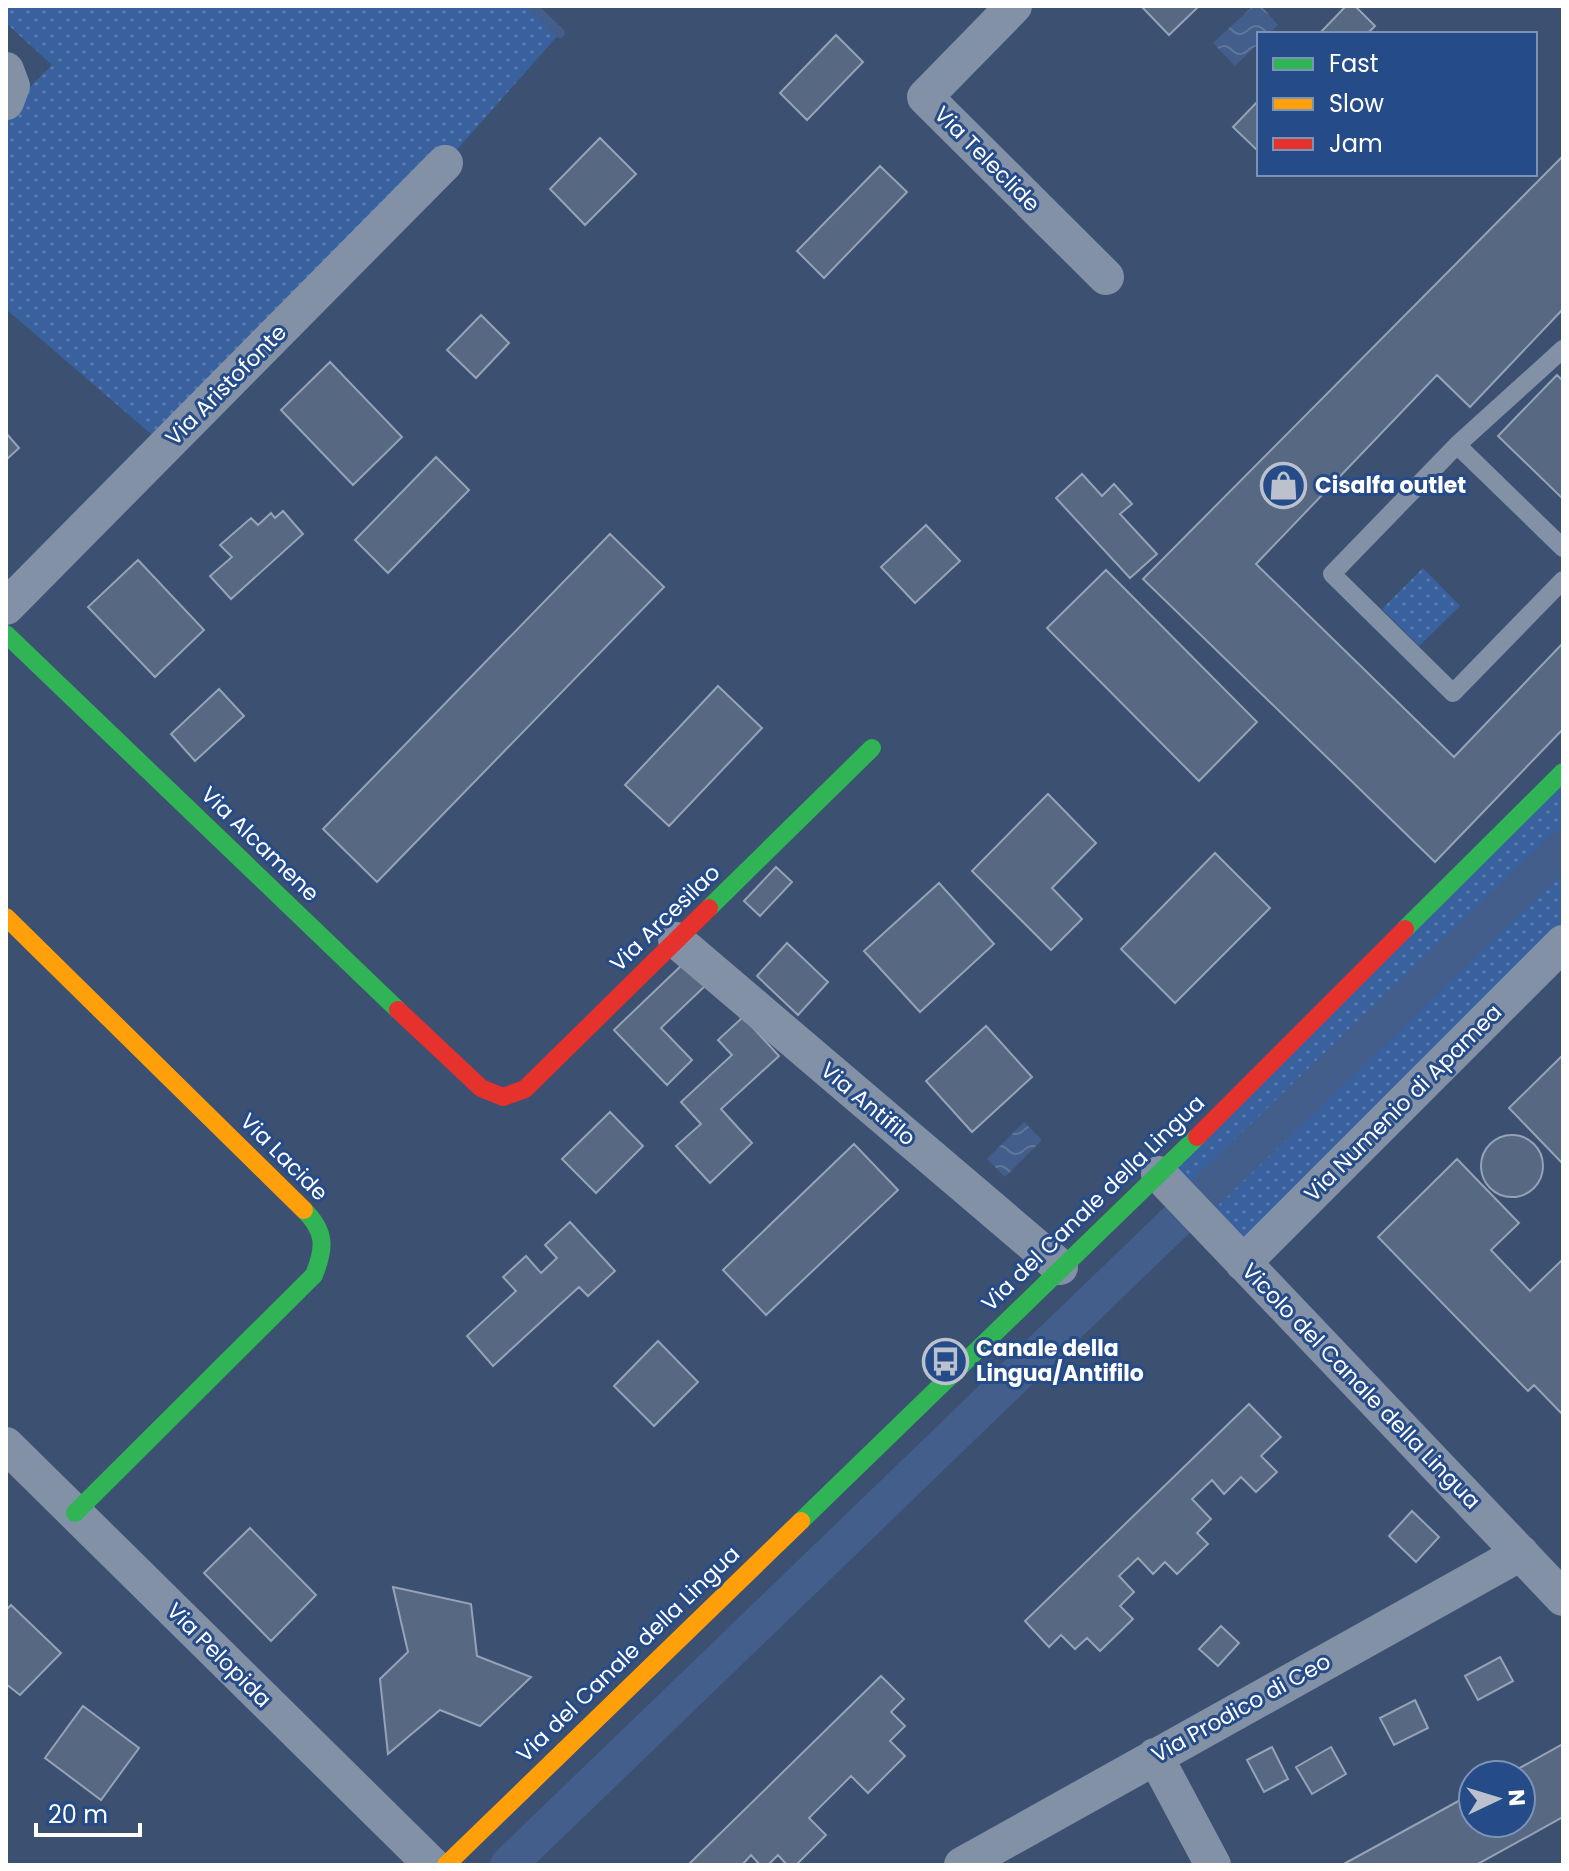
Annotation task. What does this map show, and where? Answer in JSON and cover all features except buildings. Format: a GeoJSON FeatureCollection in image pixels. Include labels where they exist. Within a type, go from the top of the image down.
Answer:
{"type":"FeatureCollection","features":[{"type":"Feature","properties":{"kind":"street","name":"Via Teleclide"},"geometry":{"type":"LineString","coordinates":[[1014,6],[925,97],[1106,277]]}},
{"type":"Feature","properties":{"kind":"street"},"geometry":{"type":"LineString","coordinates":[[6,70],[12,86],[6,102]]}},
{"type":"Feature","properties":{"kind":"street","name":"Via Aristofonte"},"geometry":{"type":"LineString","coordinates":[[6,607],[445,163]]}},
{"type":"Feature","properties":{"kind":"street","name":"Via Alcamene"},"geometry":{"type":"LineString","coordinates":[[6,634],[481,1088]]}},
{"type":"Feature","properties":{"kind":"street","name":"Via Arcesilao"},"geometry":{"type":"LineString","coordinates":[[481,1088],[503,1097],[525,1089],[872,748]]}},
{"type":"Feature","properties":{"kind":"street","name":"Via del Canale della Lingua"},"geometry":{"type":"LineString","coordinates":[[446,1865],[1060,1267],[1165,1181],[1563,772]]}},
{"type":"Feature","properties":{"kind":"street","name":"Via Lacide"},"geometry":{"type":"LineString","coordinates":[[6,917],[309,1215],[320,1230],[324,1251],[314,1275],[75,1513]]}},
{"type":"Feature","properties":{"kind":"street","name":"Via Antifilo"},"geometry":{"type":"LineString","coordinates":[[676,940],[1060,1267]]}},
{"type":"Feature","properties":{"kind":"street","name":"Via Numenio di Apamea"},"geometry":{"type":"LineString","coordinates":[[1243,1263],[1563,943]]}},
{"type":"Feature","properties":{"kind":"street","name":"Vicolo del Canale della Lingua"},"geometry":{"type":"LineString","coordinates":[[1165,1181],[1563,1598]]}},
{"type":"Feature","properties":{"kind":"street","name":"Via Pelopida"},"geometry":{"type":"LineString","coordinates":[[6,1445],[432,1865]]}},
{"type":"Feature","properties":{"kind":"street","name":"Via Prodico di Ceo"},"geometry":{"type":"LineString","coordinates":[[962,1865],[1521,1553]]}},
{"type":"Feature","properties":{"kind":"street"},"geometry":{"type":"LineString","coordinates":[[1155,1756],[1213,1865]]}},
{"type":"Feature","properties":{"kind":"lane"},"geometry":{"type":"LineString","coordinates":[[1563,349],[1457,445],[1332,574],[1453,693],[1563,580]]}},
{"type":"Feature","properties":{"kind":"lane"},"geometry":{"type":"LineString","coordinates":[[1457,445],[1563,548]]}},
{"type":"Feature","properties":{"kind":"shaded area"},"geometry":{"type":"Polygon","coordinates":[[[6,6],[532,6],[560,33],[445,163],[165,446],[6,309],[6,111],[52,65],[6,23],[6,6]]]}},
{"type":"Feature","properties":{"kind":"shaded area"},"geometry":{"type":"Polygon","coordinates":[[[1423,568],[1460,606],[1419,646],[1382,609],[1423,568]]]}},
{"type":"Feature","properties":{"kind":"shaded area"},"geometry":{"type":"Polygon","coordinates":[[[1563,783],[1563,948],[1243,1263],[1159,1174],[1563,783]]]}},
{"type":"Feature","properties":{"kind":"water"},"geometry":{"type":"Polygon","coordinates":[[[1253,6],[1261,6],[1278,25],[1271,32],[1257,32],[1257,45],[1235,66],[1213,43],[1253,6]]]}},
{"type":"Feature","properties":{"kind":"water"},"geometry":{"type":"Polygon","coordinates":[[[1024,1122],[1042,1140],[1005,1177],[987,1159],[1024,1122]]]}},
{"type":"Feature","properties":{"kind":"waterway"},"geometry":{"type":"LineString","coordinates":[[532,6],[560,33]]}},
{"type":"Feature","properties":{"kind":"waterway"},"geometry":{"type":"LineString","coordinates":[[508,1865],[1563,848]]}},
{"type":"Feature","properties":{"kind":"traffic: fast"},"geometry":{"type":"LineString","coordinates":[[6,634],[398,1010]]}},
{"type":"Feature","properties":{"kind":"traffic: fast"},"geometry":{"type":"LineString","coordinates":[[709,908],[872,748]]}},
{"type":"Feature","properties":{"kind":"traffic: fast"},"geometry":{"type":"LineString","coordinates":[[1405,929],[1563,772]]}},
{"type":"Feature","properties":{"kind":"traffic: fast"},"geometry":{"type":"LineString","coordinates":[[801,1521],[1197,1137]]}},
{"type":"Feature","properties":{"kind":"traffic: fast"},"geometry":{"type":"LineString","coordinates":[[75,1513],[314,1275],[320,1257],[320,1233],[304,1210]]}},
{"type":"Feature","properties":{"kind":"traffic: slow"},"geometry":{"type":"LineString","coordinates":[[6,917],[304,1210]]}},
{"type":"Feature","properties":{"kind":"traffic: slow"},"geometry":{"type":"LineString","coordinates":[[446,1865],[801,1521]]}},
{"type":"Feature","properties":{"kind":"traffic: jam"},"geometry":{"type":"LineString","coordinates":[[398,1010],[481,1088],[503,1097],[525,1089],[709,908]]}},
{"type":"Feature","properties":{"kind":"traffic: jam"},"geometry":{"type":"LineString","coordinates":[[1197,1137],[1405,929]]}},
{"type":"Feature","properties":{"kind":"place","name":"Cisalfa outlet"},"geometry":{"type":"Point","coordinates":[1284,485]}},
{"type":"Feature","properties":{"kind":"place","name":"Canale della Lingua/Antifilo"},"geometry":{"type":"Point","coordinates":[945,1361]}}]}
